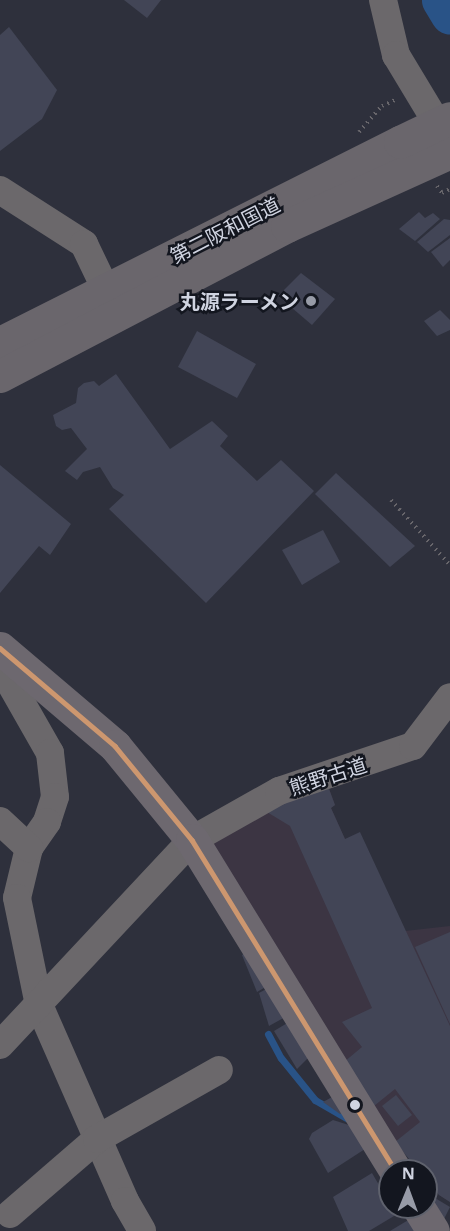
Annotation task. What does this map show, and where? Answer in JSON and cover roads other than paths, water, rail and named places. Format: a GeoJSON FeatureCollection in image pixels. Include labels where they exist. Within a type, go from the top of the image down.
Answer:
{"type":"FeatureCollection","features":[{"type":"Feature","properties":{"kind":"highway","name":"第二阪和国道"},"geometry":{"type":"LineString","coordinates":[[0,376],[287,226],[414,166],[450,118]]}},
{"type":"Feature","properties":{"kind":"highway","name":"第二阪和国道"},"geometry":{"type":"LineString","coordinates":[[0,343],[106,290],[450,152]]}},
{"type":"Feature","properties":{"kind":"main road"},"geometry":{"type":"LineString","coordinates":[[0,648],[115,746],[192,840],[389,1159]]}},
{"type":"Feature","properties":{"kind":"street"},"geometry":{"type":"LineString","coordinates":[[384,0],[396,55],[450,145]]}},
{"type":"Feature","properties":{"kind":"street"},"geometry":{"type":"LineString","coordinates":[[0,189],[84,244],[106,290]]}},
{"type":"Feature","properties":{"kind":"street"},"geometry":{"type":"LineString","coordinates":[[0,648],[1,668],[50,753],[55,796],[47,822],[29,848],[17,898],[39,1005],[97,1139],[142,1231]]}},
{"type":"Feature","properties":{"kind":"street","name":"熊野古道"},"geometry":{"type":"LineString","coordinates":[[0,1045],[192,840],[279,791],[413,746],[450,697]]}},
{"type":"Feature","properties":{"kind":"street"},"geometry":{"type":"LineString","coordinates":[[0,821],[29,848]]}},
{"type":"Feature","properties":{"kind":"street"},"geometry":{"type":"LineString","coordinates":[[10,1215],[97,1139],[219,1070]]}},
{"type":"Feature","properties":{"kind":"waterway"},"geometry":{"type":"LineString","coordinates":[[441,0],[450,15]]}},
{"type":"Feature","properties":{"kind":"waterway"},"geometry":{"type":"LineString","coordinates":[[268,1034],[281,1058],[315,1100],[346,1118]]}},
{"type":"Feature","properties":{"kind":"place","name":"丸源ラーメン"},"geometry":{"type":"Point","coordinates":[311,301]}}]}
